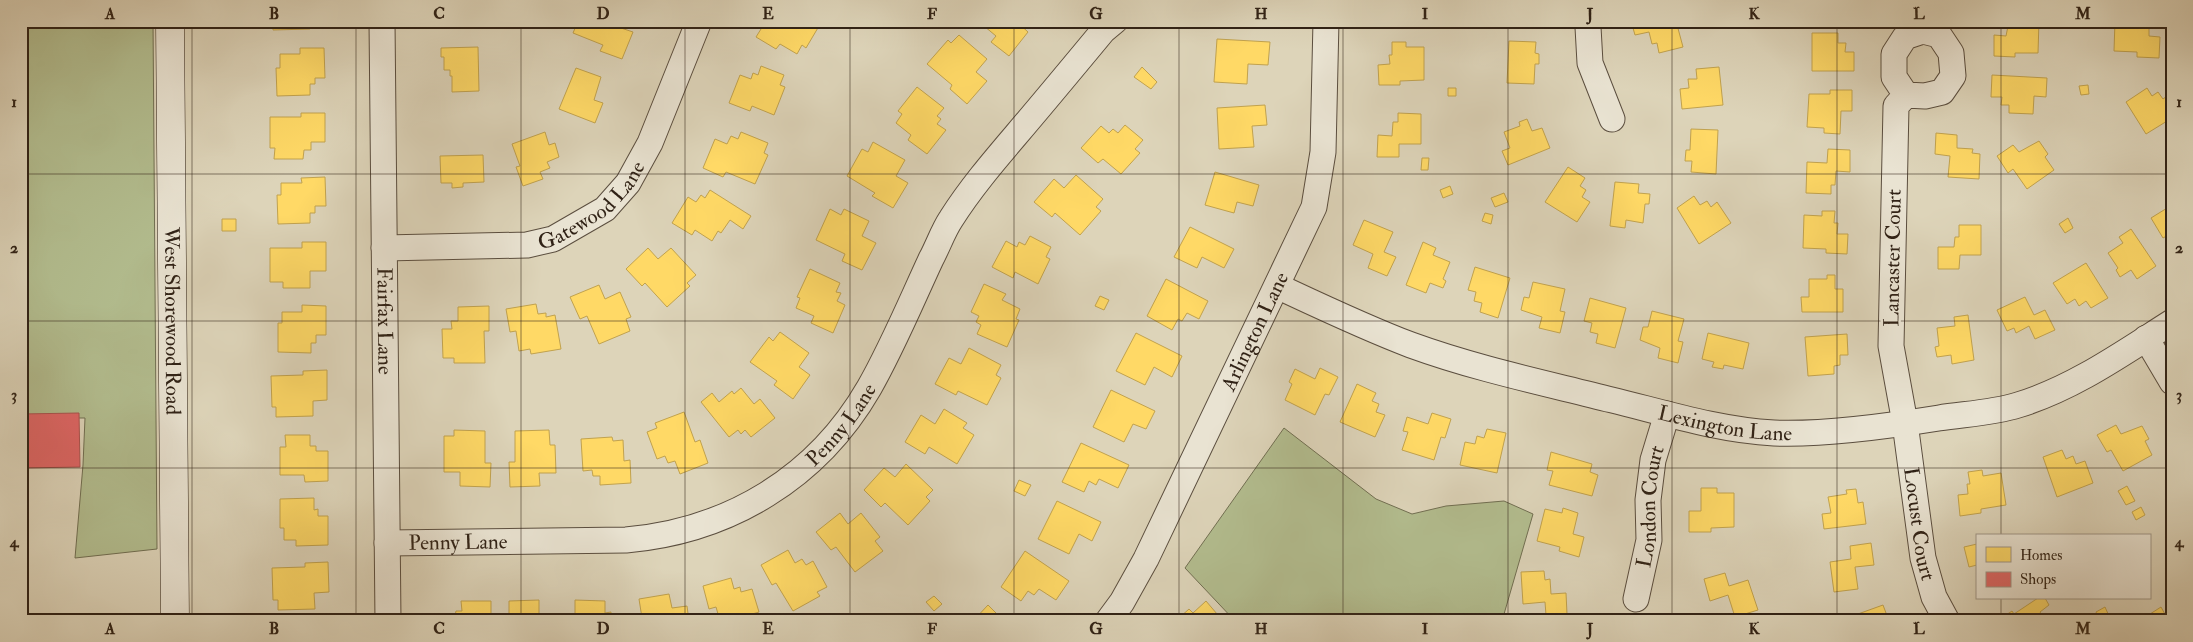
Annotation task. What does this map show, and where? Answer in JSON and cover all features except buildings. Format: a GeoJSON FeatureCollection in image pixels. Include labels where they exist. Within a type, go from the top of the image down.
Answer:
{"type":"FeatureCollection","features":[{"type":"Feature","properties":{"kind":"main road","name":"West Shorewood Road"},"geometry":{"type":"LineString","coordinates":[[170,21],[175,621]]}},
{"type":"Feature","properties":{"kind":"street","name":"Fairfax Lane"},"geometry":{"type":"LineString","coordinates":[[382,21],[388,621]]}},
{"type":"Feature","properties":{"kind":"street","name":"Gatewood Lane"},"geometry":{"type":"LineString","coordinates":[[384,248],[527,245],[553,239],[605,209],[628,183],[650,143],[699,21]]}},
{"type":"Feature","properties":{"kind":"street","name":"Penny Lane"},"geometry":{"type":"LineString","coordinates":[[387,543],[626,540],[657,537],[690,529],[728,516],[768,494],[807,466],[837,435],[869,388],[950,220],[972,188],[1102,31],[1115,21]]}},
{"type":"Feature","properties":{"kind":"street","name":"Arlington Lane"},"geometry":{"type":"LineString","coordinates":[[1108,621],[1122,602],[1146,560],[1314,207],[1323,152],[1326,21]]}},
{"type":"Feature","properties":{"kind":"street"},"geometry":{"type":"LineString","coordinates":[[1586,21],[1590,63],[1612,119]]}},
{"type":"Feature","properties":{"kind":"street","name":"Lancaster Court"},"geometry":{"type":"LineString","coordinates":[[1905,423],[1891,346],[1896,106],[1906,95]]}},
{"type":"Feature","properties":{"kind":"street","name":"Lexington Lane"},"geometry":{"type":"LineString","coordinates":[[1277,286],[1365,327],[1481,367],[1667,414],[1737,428],[1775,433],[1812,432],[1905,423],[2016,406],[2052,392],[2097,369],[2172,322]]}},
{"type":"Feature","properties":{"kind":"street"},"geometry":{"type":"LineString","coordinates":[[2146,338],[2172,382]]}},
{"type":"Feature","properties":{"kind":"street","name":"London Court"},"geometry":{"type":"LineString","coordinates":[[1636,599],[1649,540],[1648,500],[1654,460],[1667,414]]}},
{"type":"Feature","properties":{"kind":"street","name":"Locust Court"},"geometry":{"type":"LineString","coordinates":[[1905,423],[1923,558],[1934,597],[1947,621]]}},
{"type":"Feature","properties":{"kind":"green space"},"geometry":{"type":"Polygon","coordinates":[[[21,21],[153,21],[157,549],[75,558],[85,418],[21,418],[21,21]]]}},
{"type":"Feature","properties":{"kind":"green space"},"geometry":{"type":"Polygon","coordinates":[[[1284,428],[1376,499],[1412,514],[1446,506],[1504,501],[1533,514],[1502,621],[1235,621],[1185,568],[1284,428]]]}}]}
